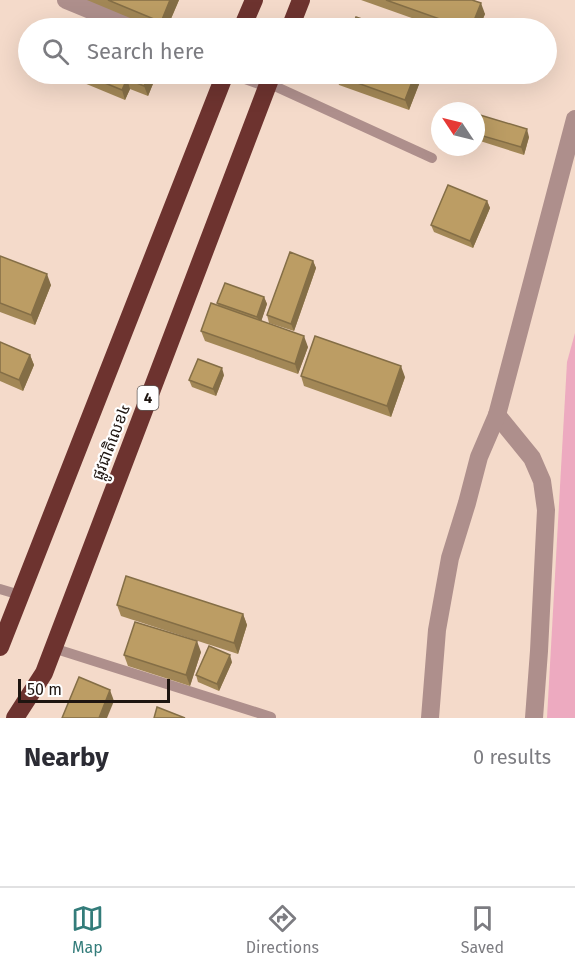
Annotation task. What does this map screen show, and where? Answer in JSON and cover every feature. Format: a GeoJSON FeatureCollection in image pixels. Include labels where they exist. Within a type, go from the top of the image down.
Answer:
{"type":"FeatureCollection","features":[{"type":"Feature","properties":{"kind":"highway"},"geometry":{"type":"LineString","coordinates":[[246,18],[254,0]]}},
{"type":"Feature","properties":{"kind":"highway"},"geometry":{"type":"LineString","coordinates":[[294,18],[301,0]]}},
{"type":"Feature","properties":{"kind":"highway","name":"ផ្លូវជាតិលេខ៤"},"geometry":{"type":"LineString","coordinates":[[0,647],[221,84]]}},
{"type":"Feature","properties":{"kind":"highway","name":"ផ្លូវជាតិលេខ៤"},"geometry":{"type":"LineString","coordinates":[[15,718],[44,673],[268,84]]}},
{"type":"Feature","properties":{"kind":"street"},"geometry":{"type":"LineString","coordinates":[[66,0],[110,18]]}},
{"type":"Feature","properties":{"kind":"street"},"geometry":{"type":"LineString","coordinates":[[430,718],[437,630],[450,558],[479,457],[497,415],[575,119]]}},
{"type":"Feature","properties":{"kind":"street"},"geometry":{"type":"LineString","coordinates":[[497,415],[532,458],[544,491],[546,510],[534,718]]}},
{"type":"Feature","properties":{"kind":"lane"},"geometry":{"type":"LineString","coordinates":[[282,84],[432,159]]}},
{"type":"Feature","properties":{"kind":"lane"},"geometry":{"type":"LineString","coordinates":[[0,589],[20,595]]}},
{"type":"Feature","properties":{"kind":"lane"},"geometry":{"type":"LineString","coordinates":[[53,648],[271,717]]}},
{"type":"Feature","properties":{"kind":"shaded area"},"geometry":{"type":"Polygon","coordinates":[[[575,333],[575,718],[547,718],[567,362],[575,333]]]}},
{"type":"Feature","properties":{"kind":"building"},"geometry":{"type":"Polygon","coordinates":[[[108,0],[170,0],[163,18],[151,18],[108,0]]]}},
{"type":"Feature","properties":{"kind":"building"},"geometry":{"type":"Polygon","coordinates":[[[386,0],[472,0],[481,3],[475,18],[437,18],[386,0]]]}},
{"type":"Feature","properties":{"kind":"building"},"geometry":{"type":"Polygon","coordinates":[[[107,84],[125,84],[122,90],[107,84]]]}},
{"type":"Feature","properties":{"kind":"building"},"geometry":{"type":"Polygon","coordinates":[[[360,84],[411,84],[405,100],[360,84]]]}},
{"type":"Feature","properties":{"kind":"building"},"geometry":{"type":"Polygon","coordinates":[[[485,116],[527,129],[521,147],[485,137],[485,116]]]}},
{"type":"Feature","properties":{"kind":"building"},"geometry":{"type":"Polygon","coordinates":[[[448,185],[487,201],[470,241],[431,225],[448,185]]]}},
{"type":"Feature","properties":{"kind":"building"},"geometry":{"type":"Polygon","coordinates":[[[290,252],[313,261],[291,324],[267,315],[290,252]]]}},
{"type":"Feature","properties":{"kind":"building"},"geometry":{"type":"Polygon","coordinates":[[[0,256],[47,274],[31,315],[0,303],[0,256]]]}},
{"type":"Feature","properties":{"kind":"building"},"geometry":{"type":"Polygon","coordinates":[[[225,283],[264,297],[257,317],[217,303],[225,283]]]}},
{"type":"Feature","properties":{"kind":"building"},"geometry":{"type":"Polygon","coordinates":[[[211,303],[304,336],[295,364],[201,331],[211,303]]]}},
{"type":"Feature","properties":{"kind":"building"},"geometry":{"type":"Polygon","coordinates":[[[315,336],[401,366],[387,406],[301,376],[315,336]]]}},
{"type":"Feature","properties":{"kind":"building"},"geometry":{"type":"Polygon","coordinates":[[[0,342],[30,355],[19,380],[0,372],[0,342]]]}},
{"type":"Feature","properties":{"kind":"building"},"geometry":{"type":"Polygon","coordinates":[[[198,359],[222,368],[213,389],[189,380],[198,359]]]}},
{"type":"Feature","properties":{"kind":"building"},"geometry":{"type":"Polygon","coordinates":[[[126,576],[243,614],[234,643],[117,605],[126,576]]]}},
{"type":"Feature","properties":{"kind":"building"},"geometry":{"type":"Polygon","coordinates":[[[135,622],[197,641],[186,675],[124,655],[135,622]]]}},
{"type":"Feature","properties":{"kind":"building"},"geometry":{"type":"Polygon","coordinates":[[[209,646],[230,655],[217,684],[196,675],[209,646]]]}},
{"type":"Feature","properties":{"kind":"building"},"geometry":{"type":"Polygon","coordinates":[[[79,677],[110,690],[99,718],[62,718],[79,677]]]}},
{"type":"Feature","properties":{"kind":"building"},"geometry":{"type":"Polygon","coordinates":[[[157,707],[185,718],[154,718],[157,707]]]}}]}
